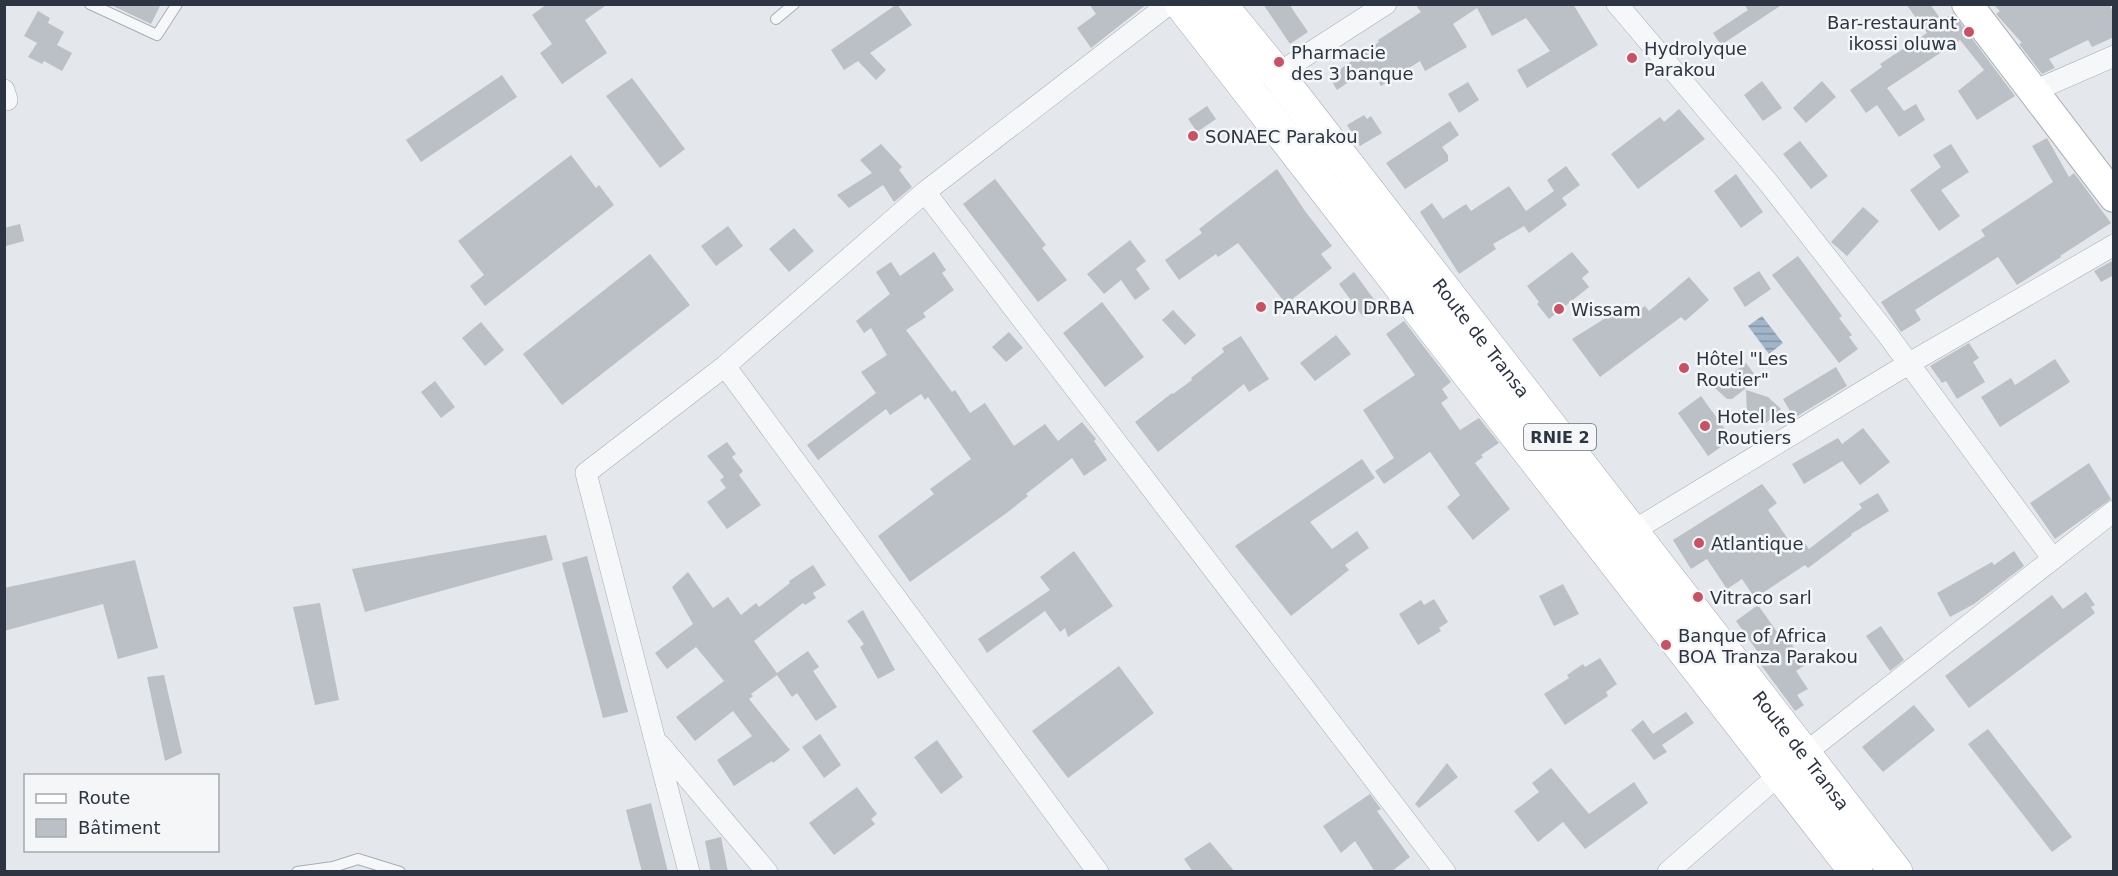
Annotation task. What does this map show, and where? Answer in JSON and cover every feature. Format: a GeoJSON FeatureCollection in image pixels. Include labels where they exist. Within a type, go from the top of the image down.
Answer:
{"type":"FeatureCollection","features":[{"type":"Feature","properties":{"kind":"main road","name":"Route de Transa"},"geometry":{"type":"LineString","coordinates":[[1181,4],[1792,764],[1856,820],[1896,872]]}},
{"type":"Feature","properties":{"kind":"main road","name":"Route de Transa"},"geometry":{"type":"LineString","coordinates":[[1220,4],[1633,531],[1792,764],[1831,840],[1856,872]]}},
{"type":"Feature","properties":{"kind":"main road"},"geometry":{"type":"LineString","coordinates":[[1831,840],[1856,820]]}},
{"type":"Feature","properties":{"kind":"street"},"geometry":{"type":"LineString","coordinates":[[689,872],[586,473],[725,366],[925,192],[1170,4]]}},
{"type":"Feature","properties":{"kind":"street"},"geometry":{"type":"LineString","coordinates":[[1277,74],[1386,4]]}},
{"type":"Feature","properties":{"kind":"street"},"geometry":{"type":"LineString","coordinates":[[1617,4],[1767,181],[1908,364],[2053,559]]}},
{"type":"Feature","properties":{"kind":"street"},"geometry":{"type":"LineString","coordinates":[[1967,4],[2114,196]]}},
{"type":"Feature","properties":{"kind":"street"},"geometry":{"type":"LineString","coordinates":[[2034,91],[2114,56]]}},
{"type":"Feature","properties":{"kind":"street"},"geometry":{"type":"LineString","coordinates":[[925,192],[1445,872]]}},
{"type":"Feature","properties":{"kind":"street"},"geometry":{"type":"LineString","coordinates":[[1633,531],[1908,364],[2114,245]]}},
{"type":"Feature","properties":{"kind":"street"},"geometry":{"type":"LineString","coordinates":[[725,366],[1098,872]]}},
{"type":"Feature","properties":{"kind":"street"},"geometry":{"type":"LineString","coordinates":[[1668,872],[1792,764],[2114,511]]}},
{"type":"Feature","properties":{"kind":"street"},"geometry":{"type":"LineString","coordinates":[[656,740],[767,872]]}},
{"type":"Feature","properties":{"kind":"lane"},"geometry":{"type":"LineString","coordinates":[[90,4],[158,35],[177,4]]}},
{"type":"Feature","properties":{"kind":"lane"},"geometry":{"type":"LineString","coordinates":[[776,19],[794,4]]}},
{"type":"Feature","properties":{"kind":"lane"},"geometry":{"type":"LineString","coordinates":[[297,872],[333,867],[358,858],[400,872]]}},
{"type":"Feature","properties":{"kind":"water"},"geometry":{"type":"Polygon","coordinates":[[[1762,316],[1783,343],[1769,354],[1748,326],[1762,316]]]}},
{"type":"Feature","properties":{"kind":"building"},"geometry":{"type":"Polygon","coordinates":[[[109,4],[161,4],[151,24],[109,4]]]}},
{"type":"Feature","properties":{"kind":"building"},"geometry":{"type":"Polygon","coordinates":[[[547,4],[608,4],[585,20],[607,53],[562,84],[540,53],[552,44],[532,15],[547,4]]]}},
{"type":"Feature","properties":{"kind":"building"},"geometry":{"type":"Polygon","coordinates":[[[897,4],[912,25],[870,53],[886,70],[876,80],[858,61],[844,70],[831,50],[897,4]]]}},
{"type":"Feature","properties":{"kind":"building"},"geometry":{"type":"Polygon","coordinates":[[[1089,4],[1147,4],[1091,48],[1077,28],[1096,14],[1089,4]]]}},
{"type":"Feature","properties":{"kind":"building"},"geometry":{"type":"Polygon","coordinates":[[[1263,4],[1289,4],[1308,32],[1290,44],[1263,4]]]}},
{"type":"Feature","properties":{"kind":"building"},"geometry":{"type":"Polygon","coordinates":[[[1415,4],[1573,4],[1598,45],[1527,88],[1517,70],[1550,51],[1526,18],[1492,36],[1477,8],[1453,24],[1467,47],[1425,71],[1420,61],[1381,86],[1369,68],[1337,90],[1329,77],[1379,42],[1378,40],[1421,12],[1415,4]]]}},
{"type":"Feature","properties":{"kind":"building"},"geometry":{"type":"Polygon","coordinates":[[[1744,4],[1783,4],[1721,45],[1713,33],[1748,10],[1744,4]]]}},
{"type":"Feature","properties":{"kind":"building"},"geometry":{"type":"Polygon","coordinates":[[[1906,4],[1930,4],[1942,21],[1953,13],[2015,96],[1977,120],[1958,91],[1984,70],[1960,40],[1887,88],[1904,111],[1916,104],[1925,120],[1899,137],[1877,105],[1866,113],[1850,90],[1882,67],[1880,64],[1927,33],[1906,4]]]}},
{"type":"Feature","properties":{"kind":"building"},"geometry":{"type":"Polygon","coordinates":[[[1993,4],[2109,4],[2114,13],[2114,37],[2092,47],[2088,40],[2049,59],[2055,68],[2042,74],[2019,44],[2022,43],[1996,14],[2000,11],[1993,4]]]}},
{"type":"Feature","properties":{"kind":"building"},"geometry":{"type":"Polygon","coordinates":[[[38,11],[50,18],[48,23],[64,32],[57,45],[72,53],[62,71],[44,61],[42,64],[28,57],[37,43],[24,36],[38,11]]]}},
{"type":"Feature","properties":{"kind":"building"},"geometry":{"type":"Polygon","coordinates":[[[502,75],[517,97],[421,162],[406,140],[502,75]]]}},
{"type":"Feature","properties":{"kind":"building"},"geometry":{"type":"Polygon","coordinates":[[[632,78],[685,149],[660,168],[606,96],[632,78]]]}},
{"type":"Feature","properties":{"kind":"building"},"geometry":{"type":"Polygon","coordinates":[[[1762,81],[1782,108],[1763,121],[1744,95],[1762,81]]]}},
{"type":"Feature","properties":{"kind":"building"},"geometry":{"type":"Polygon","coordinates":[[[1822,81],[1836,97],[1806,123],[1793,108],[1822,81]]]}},
{"type":"Feature","properties":{"kind":"building"},"geometry":{"type":"Polygon","coordinates":[[[1468,82],[1479,100],[1459,113],[1448,94],[1468,82]]]}},
{"type":"Feature","properties":{"kind":"building"},"geometry":{"type":"Polygon","coordinates":[[[1207,106],[1216,119],[1197,132],[1188,119],[1207,106]]]}},
{"type":"Feature","properties":{"kind":"building"},"geometry":{"type":"Polygon","coordinates":[[[1679,109],[1705,139],[1638,189],[1611,154],[1660,117],[1664,122],[1679,109]]]}},
{"type":"Feature","properties":{"kind":"building"},"geometry":{"type":"Polygon","coordinates":[[[1364,115],[1367,119],[1371,116],[1382,133],[1360,146],[1347,125],[1364,115]]]}},
{"type":"Feature","properties":{"kind":"building"},"geometry":{"type":"Polygon","coordinates":[[[1450,121],[1459,135],[1442,147],[1448,155],[1448,161],[1405,189],[1386,163],[1450,121]]]}},
{"type":"Feature","properties":{"kind":"building"},"geometry":{"type":"Polygon","coordinates":[[[2047,138],[2069,177],[2074,173],[2111,223],[2017,285],[1998,257],[1915,310],[1921,320],[1901,332],[1881,302],[1985,236],[1981,230],[2053,182],[2032,146],[2047,138]]]}},
{"type":"Feature","properties":{"kind":"building"},"geometry":{"type":"Polygon","coordinates":[[[1800,141],[1828,176],[1811,189],[1783,154],[1800,141]]]}},
{"type":"Feature","properties":{"kind":"building"},"geometry":{"type":"Polygon","coordinates":[[[881,144],[902,167],[899,170],[912,187],[894,202],[883,185],[849,208],[837,195],[872,173],[860,160],[881,144]]]}},
{"type":"Feature","properties":{"kind":"building"},"geometry":{"type":"Polygon","coordinates":[[[1951,144],[1969,172],[1941,190],[1960,216],[1939,231],[1910,190],[1941,167],[1933,155],[1951,144]]]}},
{"type":"Feature","properties":{"kind":"building"},"geometry":{"type":"Polygon","coordinates":[[[571,155],[596,188],[599,185],[614,205],[485,306],[470,286],[484,275],[458,241],[571,155]]]}},
{"type":"Feature","properties":{"kind":"building"},"geometry":{"type":"Polygon","coordinates":[[[1566,166],[1580,185],[1562,198],[1567,205],[1529,233],[1524,226],[1493,244],[1496,249],[1459,274],[1420,212],[1432,203],[1443,219],[1466,204],[1471,211],[1509,186],[1526,211],[1554,191],[1547,180],[1566,166]]]}},
{"type":"Feature","properties":{"kind":"building"},"geometry":{"type":"Polygon","coordinates":[[[1277,169],[1332,246],[1321,254],[1332,268],[1286,304],[1238,243],[1218,257],[1216,254],[1179,280],[1165,260],[1202,233],[1199,229],[1277,169]]]}},
{"type":"Feature","properties":{"kind":"building"},"geometry":{"type":"Polygon","coordinates":[[[1736,174],[1763,212],[1741,228],[1714,191],[1736,174]]]}},
{"type":"Feature","properties":{"kind":"building"},"geometry":{"type":"Polygon","coordinates":[[[995,179],[1046,245],[1042,248],[1067,280],[1038,302],[963,204],[995,179]]]}},
{"type":"Feature","properties":{"kind":"building"},"geometry":{"type":"Polygon","coordinates":[[[1863,207],[1879,221],[1847,256],[1831,242],[1863,207]]]}},
{"type":"Feature","properties":{"kind":"building"},"geometry":{"type":"Polygon","coordinates":[[[20,224],[24,241],[6,246],[4,228],[20,224]]]}},
{"type":"Feature","properties":{"kind":"building"},"geometry":{"type":"Polygon","coordinates":[[[728,226],[743,246],[716,266],[701,246],[728,226]]]}},
{"type":"Feature","properties":{"kind":"building"},"geometry":{"type":"Polygon","coordinates":[[[794,228],[814,251],[789,272],[769,249],[794,228]]]}},
{"type":"Feature","properties":{"kind":"building"},"geometry":{"type":"Polygon","coordinates":[[[1130,240],[1146,261],[1136,269],[1150,289],[1135,300],[1121,280],[1104,294],[1087,274],[1130,240]]]}},
{"type":"Feature","properties":{"kind":"building"},"geometry":{"type":"Polygon","coordinates":[[[934,252],[946,270],[942,273],[954,290],[923,313],[926,317],[906,330],[952,392],[955,390],[970,413],[985,403],[1014,446],[1045,424],[1058,441],[1082,422],[1096,439],[1094,441],[1107,460],[1084,476],[1072,458],[1026,494],[1028,496],[1008,512],[910,582],[878,536],[934,494],[930,489],[971,459],[928,397],[925,400],[921,394],[890,415],[886,409],[818,460],[807,445],[876,393],[861,372],[887,355],[871,328],[864,333],[856,321],[890,294],[876,272],[891,262],[900,276],[934,252]]]}},
{"type":"Feature","properties":{"kind":"building"},"geometry":{"type":"Polygon","coordinates":[[[1572,252],[1589,272],[1582,278],[1589,287],[1549,319],[1527,286],[1572,252]]]}},
{"type":"Feature","properties":{"kind":"building"},"geometry":{"type":"Polygon","coordinates":[[[650,254],[690,305],[562,405],[523,354],[650,254]]]}},
{"type":"Feature","properties":{"kind":"building"},"geometry":{"type":"Polygon","coordinates":[[[1798,256],[1842,316],[1839,318],[1852,335],[1849,337],[1858,349],[1839,363],[1772,275],[1798,256]]]}},
{"type":"Feature","properties":{"kind":"building"},"geometry":{"type":"Polygon","coordinates":[[[2114,260],[2114,275],[2101,282],[2094,271],[2114,260]]]}},
{"type":"Feature","properties":{"kind":"building"},"geometry":{"type":"Polygon","coordinates":[[[1759,271],[1771,289],[1745,307],[1733,288],[1759,271]]]}},
{"type":"Feature","properties":{"kind":"building"},"geometry":{"type":"Polygon","coordinates":[[[1354,272],[1378,305],[1363,317],[1339,284],[1354,272]]]}},
{"type":"Feature","properties":{"kind":"building"},"geometry":{"type":"Polygon","coordinates":[[[1689,277],[1709,300],[1685,321],[1681,317],[1600,377],[1572,339],[1628,304],[1634,314],[1645,306],[1649,311],[1689,277]]]}},
{"type":"Feature","properties":{"kind":"building"},"geometry":{"type":"Polygon","coordinates":[[[1102,302],[1144,357],[1105,387],[1063,333],[1102,302]]]}},
{"type":"Feature","properties":{"kind":"building"},"geometry":{"type":"Polygon","coordinates":[[[1173,310],[1196,335],[1185,345],[1162,320],[1173,310]]]}},
{"type":"Feature","properties":{"kind":"building"},"geometry":{"type":"Polygon","coordinates":[[[1404,321],[1451,382],[1442,389],[1448,398],[1441,403],[1460,430],[1479,418],[1499,443],[1481,455],[1483,457],[1475,463],[1510,509],[1473,540],[1447,507],[1460,495],[1430,452],[1384,484],[1375,471],[1394,458],[1363,410],[1415,375],[1386,334],[1404,321]]]}},
{"type":"Feature","properties":{"kind":"building"},"geometry":{"type":"Polygon","coordinates":[[[481,322],[504,350],[485,366],[462,338],[481,322]]]}},
{"type":"Feature","properties":{"kind":"building"},"geometry":{"type":"Polygon","coordinates":[[[1009,332],[1023,348],[1006,362],[992,347],[1009,332]]]}},
{"type":"Feature","properties":{"kind":"building"},"geometry":{"type":"Polygon","coordinates":[[[1336,335],[1351,354],[1315,381],[1300,363],[1336,335]]]}},
{"type":"Feature","properties":{"kind":"building"},"geometry":{"type":"Polygon","coordinates":[[[1241,336],[1269,379],[1249,392],[1244,384],[1158,452],[1135,422],[1192,380],[1191,378],[1224,352],[1222,348],[1241,336]]]}},
{"type":"Feature","properties":{"kind":"building"},"geometry":{"type":"Polygon","coordinates":[[[1969,343],[1979,358],[1973,362],[1985,382],[1957,399],[1946,381],[1942,383],[1930,366],[1969,343]]]}},
{"type":"Feature","properties":{"kind":"building"},"geometry":{"type":"Polygon","coordinates":[[[2055,359],[2070,382],[2000,427],[1981,397],[2011,378],[2015,385],[2055,359]]]}},
{"type":"Feature","properties":{"kind":"building"},"geometry":{"type":"Polygon","coordinates":[[[1746,363],[1758,379],[1732,399],[1727,399],[1714,387],[1746,363]]]}},
{"type":"Feature","properties":{"kind":"building"},"geometry":{"type":"Polygon","coordinates":[[[1836,367],[1847,386],[1794,418],[1783,399],[1836,367]]]}},
{"type":"Feature","properties":{"kind":"building"},"geometry":{"type":"Polygon","coordinates":[[[435,381],[455,407],[441,418],[421,392],[435,381]]]}},
{"type":"Feature","properties":{"kind":"building"},"geometry":{"type":"Polygon","coordinates":[[[1746,390],[1768,397],[1781,409],[1765,424],[1754,423],[1747,417],[1746,390]]]}},
{"type":"Feature","properties":{"kind":"building","name":"Hotel les Routiers"},"geometry":{"type":"Polygon","coordinates":[[[1701,396],[1732,439],[1708,456],[1678,413],[1701,396]]]}},
{"type":"Feature","properties":{"kind":"building"},"geometry":{"type":"Polygon","coordinates":[[[1863,428],[1890,462],[1860,485],[1842,461],[1804,484],[1792,464],[1838,438],[1842,444],[1863,428]]]}},
{"type":"Feature","properties":{"kind":"building"},"geometry":{"type":"Polygon","coordinates":[[[727,442],[736,454],[732,457],[743,471],[739,475],[761,505],[727,529],[707,502],[726,488],[720,480],[724,477],[707,456],[727,442]]]}},
{"type":"Feature","properties":{"kind":"building"},"geometry":{"type":"Polygon","coordinates":[[[1362,459],[1375,478],[1310,522],[1332,549],[1357,531],[1369,548],[1345,565],[1349,570],[1291,616],[1235,546],[1362,459]]]}},
{"type":"Feature","properties":{"kind":"building"},"geometry":{"type":"Polygon","coordinates":[[[2089,463],[2111,499],[2055,539],[2030,503],[2089,463]]]}},
{"type":"Feature","properties":{"kind":"building"},"geometry":{"type":"Polygon","coordinates":[[[1762,484],[1777,503],[1768,510],[1792,545],[1802,539],[1809,549],[1862,508],[1859,504],[1878,493],[1889,511],[1851,534],[1808,568],[1805,565],[1755,598],[1742,579],[1727,589],[1707,559],[1691,569],[1673,540],[1762,484]]]}},
{"type":"Feature","properties":{"kind":"building"},"geometry":{"type":"Polygon","coordinates":[[[546,535],[553,560],[365,612],[352,569],[546,535]]]}},
{"type":"Feature","properties":{"kind":"building"},"geometry":{"type":"Polygon","coordinates":[[[1074,551],[1113,606],[1068,637],[1065,628],[1060,632],[1045,611],[987,653],[978,639],[1050,590],[1040,577],[1074,551]]]}},
{"type":"Feature","properties":{"kind":"building"},"geometry":{"type":"Polygon","coordinates":[[[2014,551],[2024,566],[1974,604],[1950,617],[1937,593],[1992,562],[1994,565],[2014,551]]]}},
{"type":"Feature","properties":{"kind":"building"},"geometry":{"type":"Polygon","coordinates":[[[587,556],[628,712],[603,718],[562,563],[587,556]]]}},
{"type":"Feature","properties":{"kind":"building"},"geometry":{"type":"Polygon","coordinates":[[[135,560],[158,648],[118,659],[103,604],[4,631],[4,588],[135,560]]]}},
{"type":"Feature","properties":{"kind":"building"},"geometry":{"type":"Polygon","coordinates":[[[813,565],[826,585],[813,593],[816,598],[805,605],[803,603],[754,641],[777,673],[808,651],[819,667],[813,671],[837,707],[816,721],[797,693],[792,697],[777,675],[751,694],[753,696],[749,699],[790,750],[734,786],[717,760],[752,736],[733,711],[695,741],[676,717],[724,681],[696,647],[667,669],[655,653],[693,624],[672,587],[688,572],[713,608],[728,597],[741,615],[756,603],[759,607],[790,583],[789,581],[813,565]]]}},
{"type":"Feature","properties":{"kind":"building"},"geometry":{"type":"Polygon","coordinates":[[[1563,584],[1579,614],[1554,626],[1539,596],[1563,584]]]}},
{"type":"Feature","properties":{"kind":"building"},"geometry":{"type":"Polygon","coordinates":[[[2086,592],[2095,605],[2091,607],[2095,613],[1969,708],[1945,676],[2052,595],[2063,609],[2086,592]]]}},
{"type":"Feature","properties":{"kind":"building"},"geometry":{"type":"Polygon","coordinates":[[[1434,599],[1448,622],[1439,628],[1441,631],[1418,645],[1399,614],[1421,600],[1424,605],[1434,599]]]}},
{"type":"Feature","properties":{"kind":"building"},"geometry":{"type":"Polygon","coordinates":[[[320,603],[339,700],[315,705],[293,607],[320,603]]]}},
{"type":"Feature","properties":{"kind":"building"},"geometry":{"type":"Polygon","coordinates":[[[1758,605],[1785,643],[1789,640],[1805,665],[1796,671],[1808,689],[1797,695],[1804,705],[1795,711],[1758,661],[1762,658],[1736,621],[1758,605]]]}},
{"type":"Feature","properties":{"kind":"building"},"geometry":{"type":"Polygon","coordinates":[[[863,610],[895,670],[878,679],[860,647],[864,644],[847,621],[863,610]]]}},
{"type":"Feature","properties":{"kind":"building"},"geometry":{"type":"Polygon","coordinates":[[[1881,626],[1904,660],[1890,671],[1866,636],[1881,626]]]}},
{"type":"Feature","properties":{"kind":"building"},"geometry":{"type":"Polygon","coordinates":[[[1600,658],[1617,684],[1606,692],[1608,696],[1565,725],[1544,694],[1569,678],[1567,675],[1583,664],[1585,667],[1600,658]]]}},
{"type":"Feature","properties":{"kind":"building"},"geometry":{"type":"Polygon","coordinates":[[[1119,666],[1154,713],[1068,778],[1032,731],[1119,666]]]}},
{"type":"Feature","properties":{"kind":"building"},"geometry":{"type":"Polygon","coordinates":[[[164,675],[182,753],[165,761],[147,677],[164,675]]]}},
{"type":"Feature","properties":{"kind":"building"},"geometry":{"type":"Polygon","coordinates":[[[1914,705],[1935,730],[1883,772],[1862,747],[1914,705]]]}},
{"type":"Feature","properties":{"kind":"building"},"geometry":{"type":"Polygon","coordinates":[[[1686,712],[1694,723],[1662,745],[1667,752],[1654,760],[1631,730],[1643,720],[1653,734],[1686,712]]]}},
{"type":"Feature","properties":{"kind":"building"},"geometry":{"type":"Polygon","coordinates":[[[1988,729],[2072,837],[2052,852],[1968,744],[1988,729]]]}},
{"type":"Feature","properties":{"kind":"building"},"geometry":{"type":"Polygon","coordinates":[[[820,734],[841,765],[824,778],[802,747],[820,734]]]}},
{"type":"Feature","properties":{"kind":"building"},"geometry":{"type":"Polygon","coordinates":[[[937,740],[963,777],[941,794],[914,757],[937,740]]]}},
{"type":"Feature","properties":{"kind":"building"},"geometry":{"type":"Polygon","coordinates":[[[1447,763],[1458,777],[1419,808],[1415,804],[1447,763]]]}},
{"type":"Feature","properties":{"kind":"building"},"geometry":{"type":"Polygon","coordinates":[[[1551,768],[1589,814],[1634,782],[1648,803],[1585,849],[1563,822],[1538,842],[1514,811],[1539,792],[1532,783],[1551,768]]]}},
{"type":"Feature","properties":{"kind":"building"},"geometry":{"type":"Polygon","coordinates":[[[857,787],[877,814],[871,819],[875,824],[834,855],[809,823],[857,787]]]}},
{"type":"Feature","properties":{"kind":"building"},"geometry":{"type":"Polygon","coordinates":[[[1370,794],[1381,809],[1377,811],[1410,857],[1391,872],[1375,872],[1355,841],[1341,853],[1323,826],[1370,794]]]}},
{"type":"Feature","properties":{"kind":"building"},"geometry":{"type":"Polygon","coordinates":[[[651,803],[668,872],[642,872],[626,810],[651,803]]]}},
{"type":"Feature","properties":{"kind":"building"},"geometry":{"type":"Polygon","coordinates":[[[721,837],[728,872],[711,872],[705,841],[721,837]]]}},
{"type":"Feature","properties":{"kind":"building"},"geometry":{"type":"Polygon","coordinates":[[[1210,842],[1235,872],[1193,872],[1184,859],[1210,842]]]}},
{"type":"Feature","properties":{"kind":"place","name":"Bar-restaurant ikossi oluwa"},"geometry":{"type":"Point","coordinates":[1969,32]}},
{"type":"Feature","properties":{"kind":"place","name":"Hydrolyque Parakou"},"geometry":{"type":"Point","coordinates":[1632,58]}},
{"type":"Feature","properties":{"kind":"place","name":"Pharmacie des 3 banque"},"geometry":{"type":"Point","coordinates":[1279,62]}},
{"type":"Feature","properties":{"kind":"place","name":"SONAEC Parakou"},"geometry":{"type":"Point","coordinates":[1193,136]}},
{"type":"Feature","properties":{"kind":"place","name":"PARAKOU DRBA"},"geometry":{"type":"Point","coordinates":[1261,307]}},
{"type":"Feature","properties":{"kind":"place","name":"Wissam"},"geometry":{"type":"Point","coordinates":[1559,309]}},
{"type":"Feature","properties":{"kind":"place","name":"Hôtel \"Les Routier\""},"geometry":{"type":"Point","coordinates":[1684,368]}},
{"type":"Feature","properties":{"kind":"place","name":"Hotel les Routiers"},"geometry":{"type":"Point","coordinates":[1705,426]}},
{"type":"Feature","properties":{"kind":"place","name":"Atlantique"},"geometry":{"type":"Point","coordinates":[1699,543]}},
{"type":"Feature","properties":{"kind":"place","name":"Vitraco sarl"},"geometry":{"type":"Point","coordinates":[1698,597]}},
{"type":"Feature","properties":{"kind":"place","name":"Banque of Africa BOA Tranza Parakou"},"geometry":{"type":"Point","coordinates":[1666,645]}}]}
